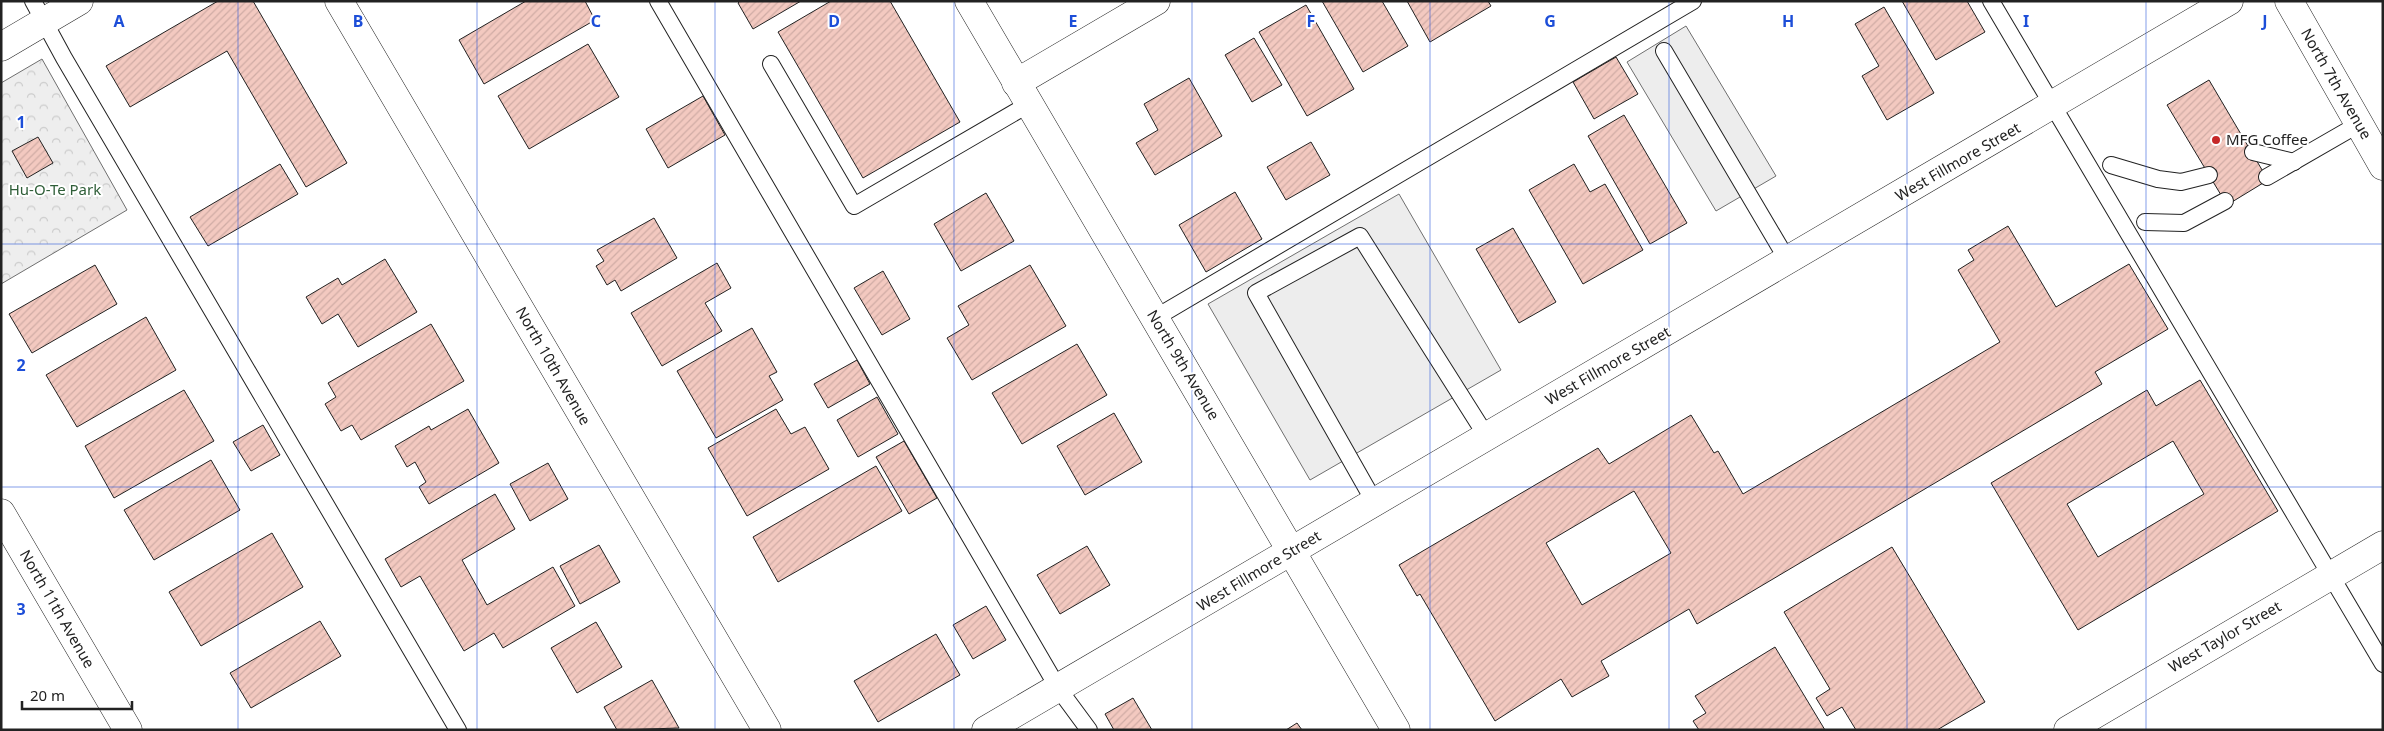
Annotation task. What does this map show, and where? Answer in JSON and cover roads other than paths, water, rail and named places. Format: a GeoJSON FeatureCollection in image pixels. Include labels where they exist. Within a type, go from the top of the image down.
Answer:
{"type":"FeatureCollection","features":[{"type":"Feature","properties":{"kind":"street"},"geometry":{"type":"LineString","coordinates":[[1,47],[39,11],[79,1]]}},
{"type":"Feature","properties":{"kind":"street","name":"North 10th Avenue"},"geometry":{"type":"LineString","coordinates":[[339,1],[767,730]]}},
{"type":"Feature","properties":{"kind":"street","name":"North 9th Avenue"},"geometry":{"type":"LineString","coordinates":[[969,1],[1396,730]]}},
{"type":"Feature","properties":{"kind":"street"},"geometry":{"type":"LineString","coordinates":[[1022,93],[1156,1]]}},
{"type":"Feature","properties":{"kind":"street","name":"West Fillmore Street"},"geometry":{"type":"LineString","coordinates":[[986,730],[2054,106],[2229,1]]}},
{"type":"Feature","properties":{"kind":"street","name":"North 7th Avenue"},"geometry":{"type":"LineString","coordinates":[[2289,1],[2383,166]]}},
{"type":"Feature","properties":{"kind":"street","name":"North 11th Avenue"},"geometry":{"type":"LineString","coordinates":[[1,513],[128,730]]}},
{"type":"Feature","properties":{"kind":"street","name":"West Taylor Street"},"geometry":{"type":"LineString","coordinates":[[2068,730],[2383,545]]}},
{"type":"Feature","properties":{"kind":"lane"},"geometry":{"type":"LineString","coordinates":[[658,1],[1058,688],[1088,730]]}},
{"type":"Feature","properties":{"kind":"lane"},"geometry":{"type":"LineString","coordinates":[[1155,318],[1692,1]]}},
{"type":"Feature","properties":{"kind":"lane"},"geometry":{"type":"LineString","coordinates":[[1991,1],[2383,664]]}},
{"type":"Feature","properties":{"kind":"lane"},"geometry":{"type":"LineString","coordinates":[[39,11],[64,58],[458,730]]}},
{"type":"Feature","properties":{"kind":"lane"},"geometry":{"type":"LineString","coordinates":[[1664,51],[1788,261]]}},
{"type":"Feature","properties":{"kind":"lane"},"geometry":{"type":"LineString","coordinates":[[771,64],[854,206],[1022,93]]}},
{"type":"Feature","properties":{"kind":"lane"},"geometry":{"type":"LineString","coordinates":[[2267,177],[2359,124]]}},
{"type":"Feature","properties":{"kind":"lane"},"geometry":{"type":"LineString","coordinates":[[2253,152],[2294,162]]}},
{"type":"Feature","properties":{"kind":"lane"},"geometry":{"type":"LineString","coordinates":[[2111,165],[2158,179],[2181,182],[2209,175]]}},
{"type":"Feature","properties":{"kind":"lane"},"geometry":{"type":"LineString","coordinates":[[2145,222],[2184,222],[2225,202]]}},
{"type":"Feature","properties":{"kind":"lane"},"geometry":{"type":"LineString","coordinates":[[1376,502],[1256,293],[1360,236],[1487,437]]}},
{"type":"Feature","properties":{"kind":"place","name":"MFG Coffee"},"geometry":{"type":"Point","coordinates":[2216,140]}},
{"type":"Feature","properties":{"kind":"park label","name":"Hu-O-Te Park"},"geometry":{"type":"Point","coordinates":[55,190]}}]}
